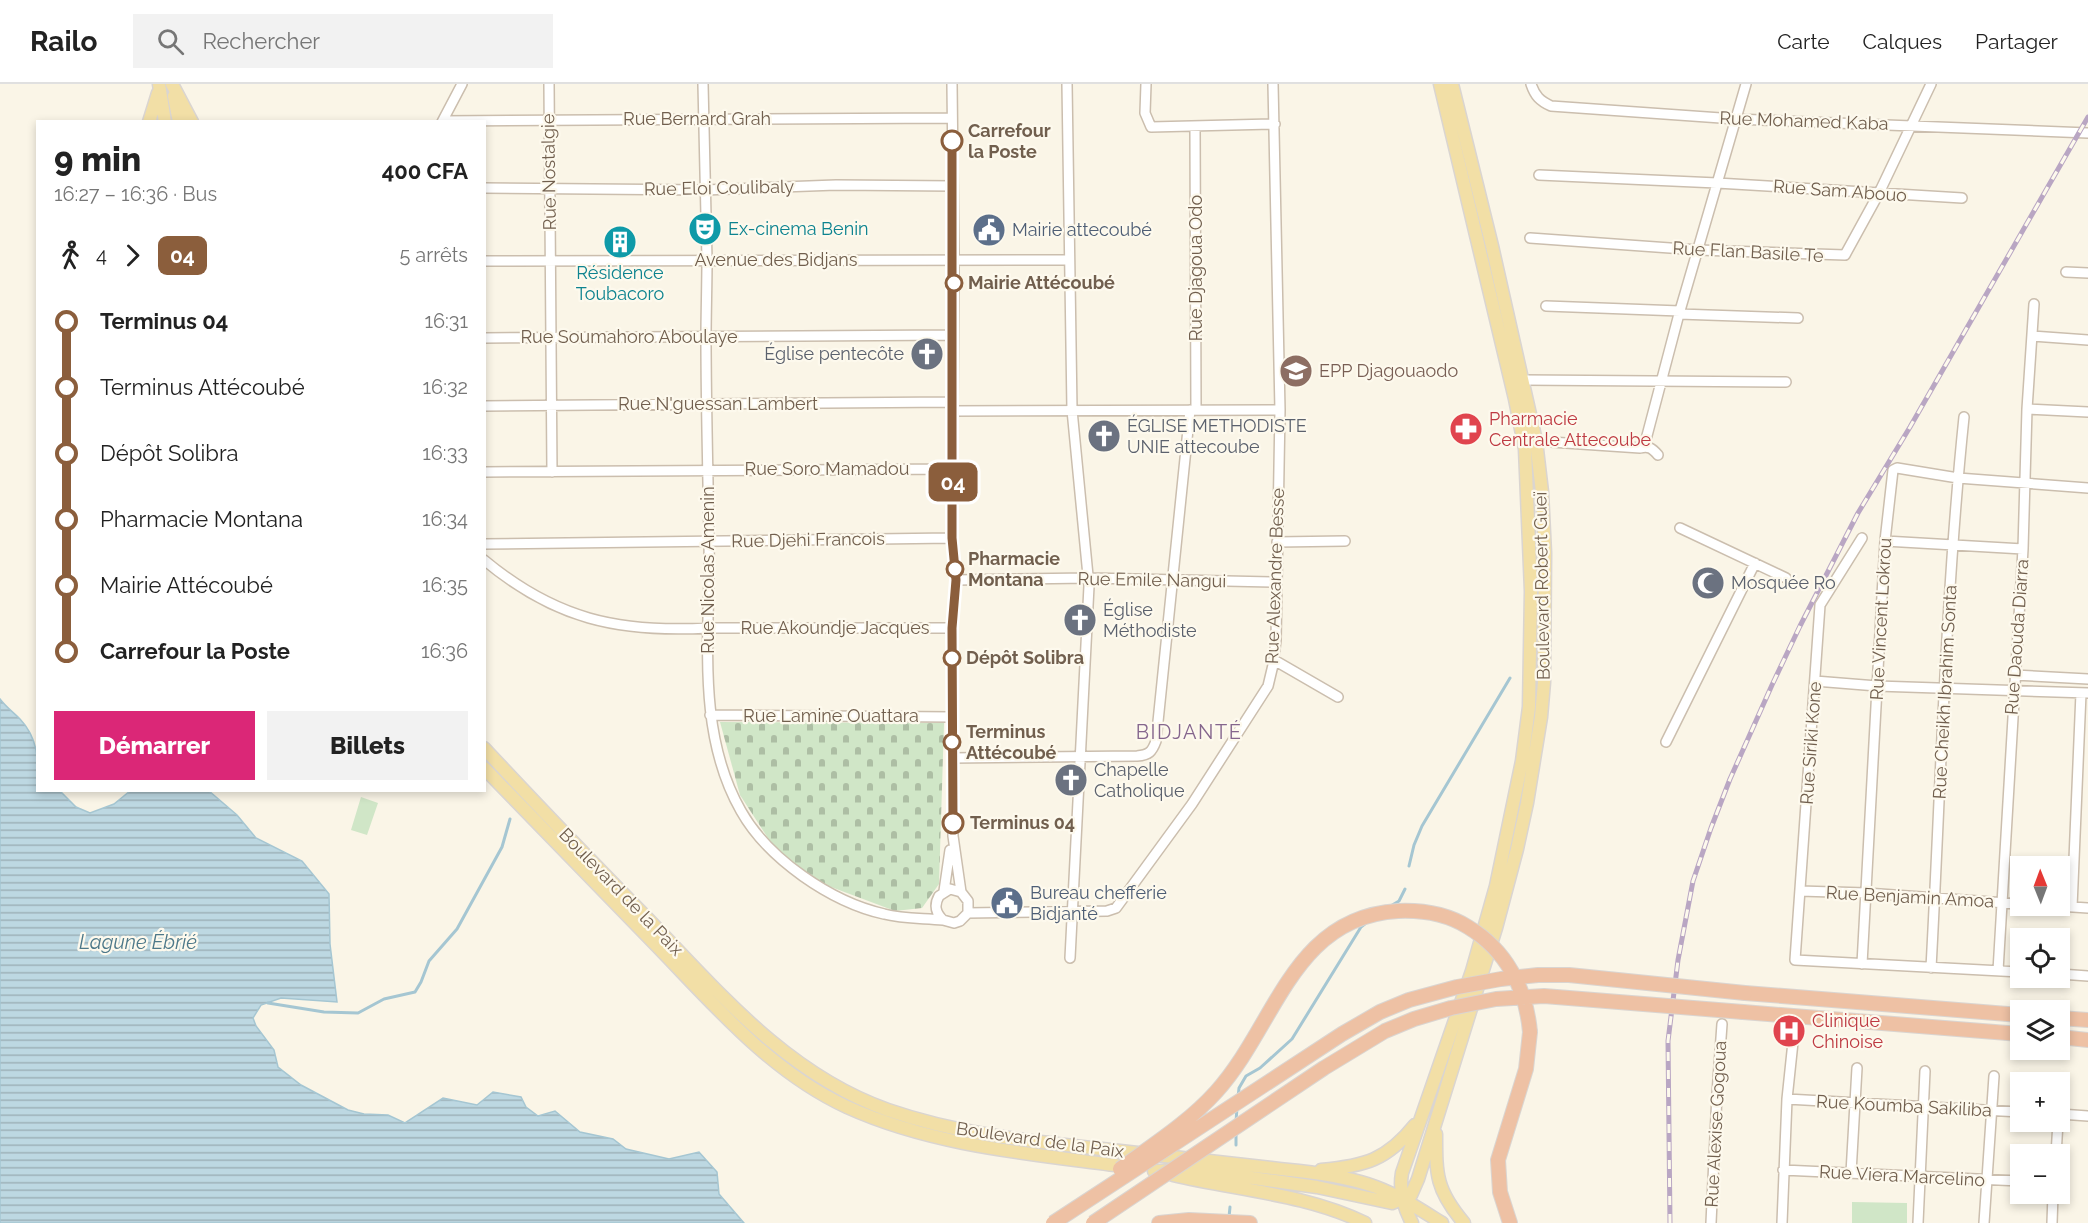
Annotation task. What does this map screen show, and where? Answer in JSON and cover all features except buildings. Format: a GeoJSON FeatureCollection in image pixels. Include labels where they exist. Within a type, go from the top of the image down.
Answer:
{"type":"FeatureCollection","features":[{"type":"Feature","properties":{"kind":"highway"},"geometry":{"type":"LineString","coordinates":[[1045,1223],[1179,1126],[1216,1093],[1243,1058],[1291,975],[1330,934],[1362,919],[1385,912],[1407,911],[1432,913],[1452,918],[1478,933],[1500,952],[1520,987],[1527,1010],[1530,1032],[1526,1068],[1498,1160],[1500,1192],[1510,1223]]}},
{"type":"Feature","properties":{"kind":"highway"},"geometry":{"type":"LineString","coordinates":[[1053,1223],[1342,1034],[1380,1012],[1409,1000],[1468,985],[1538,975],[1569,975],[1745,993],[2010,1014]]}},
{"type":"Feature","properties":{"kind":"highway"},"geometry":{"type":"LineString","coordinates":[[1093,1223],[1324,1068],[1385,1031],[1450,1008],[1496,999],[1544,996],[2010,1033]]}},
{"type":"Feature","properties":{"kind":"highway"},"geometry":{"type":"LineString","coordinates":[[2070,1019],[2088,1020]]}},
{"type":"Feature","properties":{"kind":"highway"},"geometry":{"type":"LineString","coordinates":[[2070,1038],[2088,1040]]}},
{"type":"Feature","properties":{"kind":"highway"},"geometry":{"type":"LineString","coordinates":[[1159,1223],[1189,1220],[1250,1223]]}},
{"type":"Feature","properties":{"kind":"main road","name":"Boulevard Robert Gueï"},"geometry":{"type":"LineString","coordinates":[[1440,84],[1525,449],[1531,602],[1529,706],[1522,761],[1496,886],[1472,971],[1402,1173],[1403,1200],[1414,1190],[1496,928],[1527,803],[1541,717],[1544,682],[1546,598],[1542,492],[1536,441],[1452,84]]}},
{"type":"Feature","properties":{"kind":"main road"},"geometry":{"type":"LineString","coordinates":[[150,120],[166,85]]}},
{"type":"Feature","properties":{"kind":"main road"},"geometry":{"type":"LineString","coordinates":[[165,120],[166,85]]}},
{"type":"Feature","properties":{"kind":"main road"},"geometry":{"type":"LineString","coordinates":[[166,85],[178,120]]}},
{"type":"Feature","properties":{"kind":"main road"},"geometry":{"type":"LineString","coordinates":[[166,85],[191,120]]}},
{"type":"Feature","properties":{"kind":"main road","name":"Boulevard de la Paix"},"geometry":{"type":"LineString","coordinates":[[486,750],[727,1001],[794,1060],[848,1093],[886,1109],[921,1120],[976,1133],[1020,1140],[1299,1171],[1366,1184],[1403,1200],[1442,1223]]}},
{"type":"Feature","properties":{"kind":"main road","name":"Boulevard de la Paix"},"geometry":{"type":"LineString","coordinates":[[486,770],[723,1014],[768,1056],[806,1084],[855,1110],[947,1141],[1154,1171],[1212,1185],[1282,1197],[1325,1208],[1365,1223]]}},
{"type":"Feature","properties":{"kind":"main road","name":"Boulevard Robert Gueï"},"geometry":{"type":"LineString","coordinates":[[1299,1171],[1348,1167],[1383,1156],[1422,1117]]}},
{"type":"Feature","properties":{"kind":"main road","name":"Boulevard Robert Gueï"},"geometry":{"type":"LineString","coordinates":[[1436,1120],[1436,1166],[1439,1184],[1445,1198],[1464,1223]]}},
{"type":"Feature","properties":{"kind":"main road","name":"Boulevard de la Paix"},"geometry":{"type":"LineString","coordinates":[[1154,1171],[1194,1170],[1317,1187],[1392,1203],[1403,1200]]}},
{"type":"Feature","properties":{"kind":"main road"},"geometry":{"type":"LineString","coordinates":[[1403,1200],[1412,1222]]}},
{"type":"Feature","properties":{"kind":"street"},"geometry":{"type":"LineString","coordinates":[[443,120],[462,84]]}},
{"type":"Feature","properties":{"kind":"street","name":"Rue Nostalgie"},"geometry":{"type":"LineString","coordinates":[[549,84],[552,472]]}},
{"type":"Feature","properties":{"kind":"street","name":"Rue Nicolas Amenin"},"geometry":{"type":"LineString","coordinates":[[703,84],[707,260],[710,715],[730,788],[742,813],[777,855],[805,879],[863,908],[887,915],[943,920]]}},
{"type":"Feature","properties":{"kind":"street"},"geometry":{"type":"LineString","coordinates":[[952,84],[954,260],[952,538],[956,580],[952,628],[953,836],[961,892],[968,901],[968,913],[960,921],[948,922],[938,915],[936,902],[944,891],[953,836]]}},
{"type":"Feature","properties":{"kind":"street"},"geometry":{"type":"LineString","coordinates":[[1066,84],[1072,410],[1089,578],[1070,958]]}},
{"type":"Feature","properties":{"kind":"street"},"geometry":{"type":"LineString","coordinates":[[1146,84],[1145,113],[1149,126],[1275,124]]}},
{"type":"Feature","properties":{"kind":"street","name":"Rue Alexandre Besse"},"geometry":{"type":"LineString","coordinates":[[968,913],[1107,911],[1116,908],[1192,804],[1263,696],[1271,676],[1276,640],[1280,410],[1273,84]]}},
{"type":"Feature","properties":{"kind":"street","name":"Rue Mohamed Kaba"},"geometry":{"type":"LineString","coordinates":[[1531,84],[1541,101],[1551,106],[1735,119],[2088,133]]}},
{"type":"Feature","properties":{"kind":"street"},"geometry":{"type":"LineString","coordinates":[[1644,447],[1679,312],[1746,84]]}},
{"type":"Feature","properties":{"kind":"street","name":"Rue Flan Basile Te"},"geometry":{"type":"LineString","coordinates":[[1530,238],[1698,250],[1845,255],[1879,193],[1931,84]]}},
{"type":"Feature","properties":{"kind":"street","name":"Rue Bernard Grah"},"geometry":{"type":"LineString","coordinates":[[486,121],[952,118]]}},
{"type":"Feature","properties":{"kind":"street","name":"Rue Djagoua Odo"},"geometry":{"type":"LineString","coordinates":[[1081,756],[1146,755],[1152,751],[1156,741],[1193,410],[1195,127]]}},
{"type":"Feature","properties":{"kind":"street","name":"Rue Sam Abouo"},"geometry":{"type":"LineString","coordinates":[[1539,175],[1962,198]]}},
{"type":"Feature","properties":{"kind":"street","name":"Rue Eloi Coulibaly"},"geometry":{"type":"LineString","coordinates":[[486,188],[705,190],[836,185],[953,186]]}},
{"type":"Feature","properties":{"kind":"street","name":"Avenue des Bidjans"},"geometry":{"type":"LineString","coordinates":[[486,261],[1068,260]]}},
{"type":"Feature","properties":{"kind":"street"},"geometry":{"type":"LineString","coordinates":[[2066,272],[2088,273]]}},
{"type":"Feature","properties":{"kind":"street","name":"Rue Daouda Diarra"},"geometry":{"type":"LineString","coordinates":[[1998,971],[2023,549],[2027,409],[2034,304]]}},
{"type":"Feature","properties":{"kind":"street"},"geometry":{"type":"LineString","coordinates":[[1546,306],[1798,318]]}},
{"type":"Feature","properties":{"kind":"street","name":"Rue Soumahoro Aboulaye"},"geometry":{"type":"LineString","coordinates":[[486,338],[953,335]]}},
{"type":"Feature","properties":{"kind":"street"},"geometry":{"type":"LineString","coordinates":[[2032,336],[2088,340]]}},
{"type":"Feature","properties":{"kind":"street"},"geometry":{"type":"LineString","coordinates":[[1523,380],[1786,382]]}},
{"type":"Feature","properties":{"kind":"street","name":"Rue N'guessan Lambert"},"geometry":{"type":"LineString","coordinates":[[486,406],[656,404],[1072,410],[1280,410]]}},
{"type":"Feature","properties":{"kind":"street"},"geometry":{"type":"LineString","coordinates":[[2027,409],[2088,412]]}},
{"type":"Feature","properties":{"kind":"street","name":"Rue Cheikh Ibrahim Sonta"},"geometry":{"type":"LineString","coordinates":[[1931,968],[1944,688],[1964,417]]}},
{"type":"Feature","properties":{"kind":"street"},"geometry":{"type":"LineString","coordinates":[[1536,441],[1644,447],[1652,448],[1658,455]]}},
{"type":"Feature","properties":{"kind":"street","name":"Rue Vincent Lokrou"},"geometry":{"type":"LineString","coordinates":[[1863,964],[1885,541],[1893,470],[1897,468],[1958,478],[2088,488]]}},
{"type":"Feature","properties":{"kind":"street","name":"Rue Soro Mamadou"},"geometry":{"type":"LineString","coordinates":[[486,472],[953,469]]}},
{"type":"Feature","properties":{"kind":"street"},"geometry":{"type":"LineString","coordinates":[[1680,528],[1786,578]]}},
{"type":"Feature","properties":{"kind":"street","name":"Rue Djehi Francois"},"geometry":{"type":"LineString","coordinates":[[486,544],[952,538]]}},
{"type":"Feature","properties":{"kind":"street","name":"Rue Siriki Kone"},"geometry":{"type":"LineString","coordinates":[[1862,538],[1820,605],[1795,960],[1863,964]]}},
{"type":"Feature","properties":{"kind":"street"},"geometry":{"type":"LineString","coordinates":[[1277,542],[1345,541]]}},
{"type":"Feature","properties":{"kind":"street"},"geometry":{"type":"LineString","coordinates":[[1885,541],[2023,549]]}},
{"type":"Feature","properties":{"kind":"street","name":"Rue Akoundje Jacques"},"geometry":{"type":"LineString","coordinates":[[486,562],[506,578],[551,605],[579,616],[621,626],[671,630],[952,628]]}},
{"type":"Feature","properties":{"kind":"street"},"geometry":{"type":"LineString","coordinates":[[1666,742],[1755,563]]}},
{"type":"Feature","properties":{"kind":"street","name":"Rue Emile Nangui"},"geometry":{"type":"LineString","coordinates":[[956,580],[1089,578],[1276,582]]}},
{"type":"Feature","properties":{"kind":"street"},"geometry":{"type":"LineString","coordinates":[[1274,660],[1338,697]]}},
{"type":"Feature","properties":{"kind":"street"},"geometry":{"type":"LineString","coordinates":[[2014,675],[2088,679]]}},
{"type":"Feature","properties":{"kind":"street"},"geometry":{"type":"LineString","coordinates":[[1815,681],[1877,686],[2085,693],[2072,907],[2088,908]]}},
{"type":"Feature","properties":{"kind":"street","name":"Rue Lamine Ouattara"},"geometry":{"type":"LineString","coordinates":[[710,715],[952,717]]}},
{"type":"Feature","properties":{"kind":"street"},"geometry":{"type":"LineString","coordinates":[[952,758],[1081,756]]}},
{"type":"Feature","properties":{"kind":"street"},"geometry":{"type":"LineString","coordinates":[[944,891],[961,892]]}},
{"type":"Feature","properties":{"kind":"street","name":"Rue Benjamin Amoa"},"geometry":{"type":"LineString","coordinates":[[1800,891],[2010,903]]}},
{"type":"Feature","properties":{"kind":"street"},"geometry":{"type":"LineString","coordinates":[[1863,964],[2010,972]]}},
{"type":"Feature","properties":{"kind":"street"},"geometry":{"type":"LineString","coordinates":[[2070,975],[2088,976]]}},
{"type":"Feature","properties":{"kind":"street","name":"Rue Alexise Gogoua"},"geometry":{"type":"LineString","coordinates":[[1711,1223],[1722,1024]]}},
{"type":"Feature","properties":{"kind":"street"},"geometry":{"type":"LineString","coordinates":[[1782,1223],[1783,1170],[1792,1042]]}},
{"type":"Feature","properties":{"kind":"street"},"geometry":{"type":"LineString","coordinates":[[1851,1173],[1857,1068]]}},
{"type":"Feature","properties":{"kind":"street"},"geometry":{"type":"LineString","coordinates":[[1918,1223],[1925,1071]]}},
{"type":"Feature","properties":{"kind":"street"},"geometry":{"type":"LineString","coordinates":[[1984,1223],[1994,1076]]}},
{"type":"Feature","properties":{"kind":"street","name":"Rue Koumba Sakiliba"},"geometry":{"type":"LineString","coordinates":[[1787,1099],[2010,1112]]}},
{"type":"Feature","properties":{"kind":"street"},"geometry":{"type":"LineString","coordinates":[[2070,1115],[2088,1116]]}},
{"type":"Feature","properties":{"kind":"street","name":"Rue Viera Marcelino"},"geometry":{"type":"LineString","coordinates":[[1783,1170],[2010,1181]]}},
{"type":"Feature","properties":{"kind":"street"},"geometry":{"type":"LineString","coordinates":[[2052,1223],[2053,1204]]}},
{"type":"Feature","properties":{"kind":"green space"},"geometry":{"type":"Polygon","coordinates":[[[720,722],[944,723],[939,884],[922,908],[895,911],[823,884],[777,852],[740,795],[720,722]]]}},
{"type":"Feature","properties":{"kind":"green space"},"geometry":{"type":"Polygon","coordinates":[[[361,797],[378,803],[367,835],[351,830],[361,797]]]}},
{"type":"Feature","properties":{"kind":"green space"},"geometry":{"type":"Polygon","coordinates":[[[1852,1202],[1907,1203],[1907,1223],[1852,1223],[1852,1202]]]}},
{"type":"Feature","properties":{"kind":"water","name":"Lagune Ébrié"},"geometry":{"type":"Polygon","coordinates":[[[0,699],[27,727],[31,735],[36,753],[36,792],[61,792],[76,807],[90,813],[114,804],[129,792],[210,792],[237,815],[256,838],[302,861],[329,894],[330,944],[337,1002],[281,998],[261,1005],[253,1018],[256,1026],[274,1050],[278,1067],[301,1085],[348,1110],[364,1114],[388,1115],[405,1123],[443,1098],[477,1105],[493,1092],[521,1097],[526,1107],[538,1116],[555,1111],[580,1132],[613,1139],[626,1149],[669,1159],[699,1152],[717,1172],[719,1194],[744,1223],[0,1223],[0,699]]]}},
{"type":"Feature","properties":{"kind":"waterway"},"geometry":{"type":"LineString","coordinates":[[1409,866],[1422,826],[1510,678]]}},
{"type":"Feature","properties":{"kind":"waterway"},"geometry":{"type":"LineString","coordinates":[[268,1003],[324,1012],[358,1013],[384,999],[415,992],[429,961],[457,929],[502,847],[510,819]]}},
{"type":"Feature","properties":{"kind":"waterway"},"geometry":{"type":"LineString","coordinates":[[1389,907],[1399,901],[1405,889]]}},
{"type":"Feature","properties":{"kind":"waterway"},"geometry":{"type":"LineString","coordinates":[[1238,1098],[1239,1088],[1246,1076],[1260,1068],[1292,1039],[1361,927],[1366,923]]}},
{"type":"Feature","properties":{"kind":"waterway"},"geometry":{"type":"LineString","coordinates":[[1236,1122],[1237,1107]]}},
{"type":"Feature","properties":{"kind":"waterway"},"geometry":{"type":"LineString","coordinates":[[1236,1131],[1236,1145]]}},
{"type":"Feature","properties":{"kind":"waterway"},"geometry":{"type":"LineString","coordinates":[[1229,1217],[1230,1207]]}},
{"type":"Feature","properties":{"kind":"railway"},"geometry":{"type":"LineString","coordinates":[[1670,1223],[1668,1041],[1678,960],[1693,881],[1711,828],[1772,685],[1858,513],[2088,117]]}},
{"type":"Feature","properties":{"kind":"bus line","name":"04"},"geometry":{"type":"LineString","coordinates":[[952,141],[954,260],[952,538],[956,580],[952,628],[953,823]]}},
{"type":"Feature","properties":{"kind":"place","name":"Carrefour la Poste"},"geometry":{"type":"Point","coordinates":[952,141]}},
{"type":"Feature","properties":{"kind":"place","name":"Ex-cinema Benin"},"geometry":{"type":"Point","coordinates":[705,229]}},
{"type":"Feature","properties":{"kind":"place","name":"Mairie attecoubé"},"geometry":{"type":"Point","coordinates":[989,230]}},
{"type":"Feature","properties":{"kind":"place","name":"Résidence Toubacoro"},"geometry":{"type":"Point","coordinates":[620,242]}},
{"type":"Feature","properties":{"kind":"place","name":"Mairie Attécoubé"},"geometry":{"type":"Point","coordinates":[954,283]}},
{"type":"Feature","properties":{"kind":"place","name":"Église pentecôte"},"geometry":{"type":"Point","coordinates":[927,354]}},
{"type":"Feature","properties":{"kind":"place","name":"EPP Djagouaodo"},"geometry":{"type":"Point","coordinates":[1296,371]}},
{"type":"Feature","properties":{"kind":"place","name":"Pharmacie Centrale Attecoube"},"geometry":{"type":"Point","coordinates":[1466,429]}},
{"type":"Feature","properties":{"kind":"place","name":"ÉGLISE METHODISTE UNIE attecoube"},"geometry":{"type":"Point","coordinates":[1104,436]}},
{"type":"Feature","properties":{"kind":"place","name":"Pharmacie Montana"},"geometry":{"type":"Point","coordinates":[955,569]}},
{"type":"Feature","properties":{"kind":"place","name":"Mosquée Ro"},"geometry":{"type":"Point","coordinates":[1708,583]}},
{"type":"Feature","properties":{"kind":"place","name":"Église Méthodiste"},"geometry":{"type":"Point","coordinates":[1080,620]}},
{"type":"Feature","properties":{"kind":"place","name":"Dépôt Solibra"},"geometry":{"type":"Point","coordinates":[952,658]}},
{"type":"Feature","properties":{"kind":"place","name":"Terminus Attécoubé"},"geometry":{"type":"Point","coordinates":[952,742]}},
{"type":"Feature","properties":{"kind":"place","name":"Chapelle Catholique"},"geometry":{"type":"Point","coordinates":[1071,780]}},
{"type":"Feature","properties":{"kind":"place","name":"Terminus 04"},"geometry":{"type":"Point","coordinates":[953,823]}},
{"type":"Feature","properties":{"kind":"place","name":"Bureau chefferie Bidjanté"},"geometry":{"type":"Point","coordinates":[1007,903]}},
{"type":"Feature","properties":{"kind":"place","name":"Clinique Chinoise"},"geometry":{"type":"Point","coordinates":[1789,1031]}},
{"type":"Feature","properties":{"kind":"district","name":"BIDJANTÉ"},"geometry":{"type":"Point","coordinates":[1189,732]}}]}
